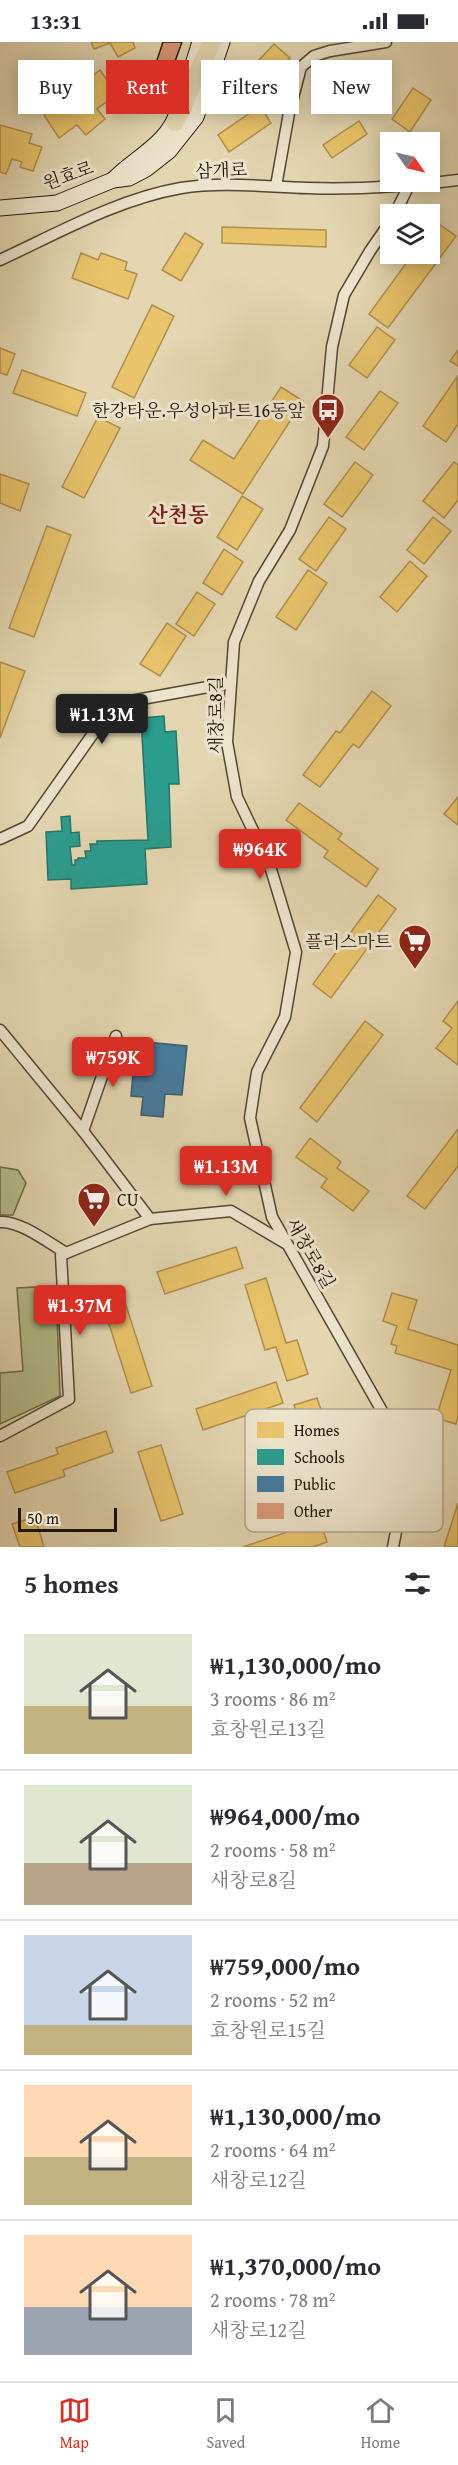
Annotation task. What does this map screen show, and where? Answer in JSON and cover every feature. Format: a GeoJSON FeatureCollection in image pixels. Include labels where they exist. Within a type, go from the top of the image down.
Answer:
{"type":"FeatureCollection","features":[{"type":"Feature","properties":{"kind":"highway"},"geometry":{"type":"LineString","coordinates":[[175,122],[212,42]]}},
{"type":"Feature","properties":{"kind":"main road","name":"원효로"},"geometry":{"type":"LineString","coordinates":[[113,180],[125,167],[153,147],[175,122],[200,42]]}},
{"type":"Feature","properties":{"kind":"main road","name":"원효로"},"geometry":{"type":"LineString","coordinates":[[0,208],[57,203],[113,180],[129,178],[146,169],[169,151],[196,117],[222,42]]}},
{"type":"Feature","properties":{"kind":"street"},"geometry":{"type":"LineString","coordinates":[[276,186],[289,113],[301,67],[314,56],[330,51],[386,42]]}},
{"type":"Feature","properties":{"kind":"street","name":"삼개로"},"geometry":{"type":"LineString","coordinates":[[440,181],[458,180]]}},
{"type":"Feature","properties":{"kind":"street","name":"삼개로"},"geometry":{"type":"LineString","coordinates":[[0,261],[126,204],[182,188],[241,185],[345,188],[380,185]]}},
{"type":"Feature","properties":{"kind":"street","name":"새창로8길"},"geometry":{"type":"LineString","coordinates":[[380,236],[344,295],[332,347],[323,446],[290,530],[259,581],[234,642],[227,742],[237,797],[270,866],[296,952],[285,1017],[257,1072],[250,1118],[272,1217],[381,1409]]}},
{"type":"Feature","properties":{"kind":"street"},"geometry":{"type":"LineString","coordinates":[[0,839],[28,826],[114,704],[230,683]]}},
{"type":"Feature","properties":{"kind":"street"},"geometry":{"type":"LineString","coordinates":[[0,1030],[83,1131],[150,1219]]}},
{"type":"Feature","properties":{"kind":"street"},"geometry":{"type":"LineString","coordinates":[[83,1131],[116,1036]]}},
{"type":"Feature","properties":{"kind":"street"},"geometry":{"type":"LineString","coordinates":[[0,1436],[69,1399],[61,1255],[150,1219],[231,1211],[288,1245]]}},
{"type":"Feature","properties":{"kind":"street"},"geometry":{"type":"LineString","coordinates":[[0,1222],[8,1221],[19,1226],[66,1253]]}},
{"type":"Feature","properties":{"kind":"street","name":"새창로8길"},"geometry":{"type":"LineString","coordinates":[[393,1547],[396,1532]]}},
{"type":"Feature","properties":{"kind":"green space"},"geometry":{"type":"Polygon","coordinates":[[[0,1167],[18,1170],[26,1183],[13,1215],[0,1215],[0,1167]]]}},
{"type":"Feature","properties":{"kind":"green space"},"geometry":{"type":"Polygon","coordinates":[[[56,1286],[60,1396],[0,1424],[0,1373],[23,1371],[17,1288],[56,1286]]]}},
{"type":"Feature","properties":{"kind":"building: Homes"},"geometry":{"type":"Polygon","coordinates":[[[91,42],[133,42],[135,48],[118,57],[110,43],[94,49],[91,42]]]}},
{"type":"Feature","properties":{"kind":"building: Homes"},"geometry":{"type":"Polygon","coordinates":[[[274,44],[290,58],[288,60],[259,60],[274,44]]]}},
{"type":"Feature","properties":{"kind":"building: Homes"},"geometry":{"type":"Polygon","coordinates":[[[100,70],[106,78],[106,102],[97,109],[105,119],[86,135],[77,125],[59,138],[44,115],[94,114],[94,75],[100,70]]]}},
{"type":"Feature","properties":{"kind":"building: Homes"},"geometry":{"type":"Polygon","coordinates":[[[413,88],[431,100],[410,132],[392,119],[413,88]]]}},
{"type":"Feature","properties":{"kind":"building: Homes"},"geometry":{"type":"Polygon","coordinates":[[[248,114],[265,114],[271,123],[229,152],[218,135],[248,114]]]}},
{"type":"Feature","properties":{"kind":"building: Homes"},"geometry":{"type":"Polygon","coordinates":[[[359,121],[367,134],[332,158],[323,145],[359,121]]]}},
{"type":"Feature","properties":{"kind":"building: Homes"},"geometry":{"type":"Polygon","coordinates":[[[0,125],[32,134],[29,143],[42,147],[33,171],[20,167],[22,162],[12,159],[6,174],[0,172],[0,125]]]}},
{"type":"Feature","properties":{"kind":"building: Homes"},"geometry":{"type":"Polygon","coordinates":[[[440,225],[456,236],[440,258],[440,225]]]}},
{"type":"Feature","properties":{"kind":"building: Homes"},"geometry":{"type":"Polygon","coordinates":[[[222,227],[326,230],[326,247],[222,243],[222,227]]]}},
{"type":"Feature","properties":{"kind":"building: Homes"},"geometry":{"type":"Polygon","coordinates":[[[185,233],[203,244],[181,281],[162,270],[185,233]]]}},
{"type":"Feature","properties":{"kind":"building: Homes"},"geometry":{"type":"Polygon","coordinates":[[[81,253],[98,260],[101,253],[127,262],[125,270],[137,274],[128,299],[72,278],[81,253]]]}},
{"type":"Feature","properties":{"kind":"building: Homes"},"geometry":{"type":"Polygon","coordinates":[[[406,264],[435,264],[388,328],[369,314],[406,264]]]}},
{"type":"Feature","properties":{"kind":"building: Homes"},"geometry":{"type":"Polygon","coordinates":[[[152,305],[174,316],[134,398],[112,387],[152,305]]]}},
{"type":"Feature","properties":{"kind":"building: Homes"},"geometry":{"type":"Polygon","coordinates":[[[377,327],[395,340],[367,378],[349,365],[377,327]]]}},
{"type":"Feature","properties":{"kind":"building: Homes"},"geometry":{"type":"Polygon","coordinates":[[[0,348],[15,354],[7,375],[0,373],[0,348]]]}},
{"type":"Feature","properties":{"kind":"building: Homes"},"geometry":{"type":"Polygon","coordinates":[[[458,350],[458,366],[450,361],[458,350]]]}},
{"type":"Feature","properties":{"kind":"building: Homes"},"geometry":{"type":"Polygon","coordinates":[[[22,370],[86,393],[77,416],[13,393],[22,370]]]}},
{"type":"Feature","properties":{"kind":"building: Homes"},"geometry":{"type":"Polygon","coordinates":[[[457,377],[458,424],[446,442],[423,426],[457,377]]]}},
{"type":"Feature","properties":{"kind":"building: Homes"},"geometry":{"type":"Polygon","coordinates":[[[281,387],[303,401],[243,494],[190,460],[203,440],[234,459],[281,387]]]}},
{"type":"Feature","properties":{"kind":"building: Homes"},"geometry":{"type":"Polygon","coordinates":[[[380,391],[398,403],[364,450],[346,437],[380,391]]]}},
{"type":"Feature","properties":{"kind":"building: Homes"},"geometry":{"type":"Polygon","coordinates":[[[98,417],[120,428],[84,498],[62,487],[98,417]]]}},
{"type":"Feature","properties":{"kind":"building: Homes"},"geometry":{"type":"Polygon","coordinates":[[[355,462],[373,475],[342,517],[324,504],[355,462]]]}},
{"type":"Feature","properties":{"kind":"building: Homes"},"geometry":{"type":"Polygon","coordinates":[[[454,462],[458,465],[458,500],[444,518],[423,501],[454,462]]]}},
{"type":"Feature","properties":{"kind":"building: Homes"},"geometry":{"type":"Polygon","coordinates":[[[0,474],[29,484],[20,511],[0,503],[0,474]]]}},
{"type":"Feature","properties":{"kind":"building: Homes"},"geometry":{"type":"Polygon","coordinates":[[[242,496],[263,509],[237,550],[217,537],[242,496]]]}},
{"type":"Feature","properties":{"kind":"building: Homes"},"geometry":{"type":"Polygon","coordinates":[[[329,517],[346,529],[316,571],[299,559],[329,517]]]}},
{"type":"Feature","properties":{"kind":"building: Homes"},"geometry":{"type":"Polygon","coordinates":[[[433,517],[451,531],[424,564],[407,550],[433,517]]]}},
{"type":"Feature","properties":{"kind":"building: Homes"},"geometry":{"type":"Polygon","coordinates":[[[47,526],[71,535],[34,637],[9,628],[47,526]]]}},
{"type":"Feature","properties":{"kind":"building: Homes"},"geometry":{"type":"Polygon","coordinates":[[[224,549],[243,562],[222,595],[203,583],[224,549]]]}},
{"type":"Feature","properties":{"kind":"building: Homes"},"geometry":{"type":"Polygon","coordinates":[[[410,561],[427,576],[397,612],[380,597],[410,561]]]}},
{"type":"Feature","properties":{"kind":"building: Homes"},"geometry":{"type":"Polygon","coordinates":[[[308,570],[327,583],[296,630],[276,617],[308,570]]]}},
{"type":"Feature","properties":{"kind":"building: Homes"},"geometry":{"type":"Polygon","coordinates":[[[197,592],[215,604],[194,636],[176,624],[197,592]]]}},
{"type":"Feature","properties":{"kind":"building: Homes"},"geometry":{"type":"Polygon","coordinates":[[[167,623],[186,636],[160,676],[140,664],[167,623]]]}},
{"type":"Feature","properties":{"kind":"building: Homes"},"geometry":{"type":"Polygon","coordinates":[[[0,662],[25,671],[0,738],[0,662]]]}},
{"type":"Feature","properties":{"kind":"building: Homes"},"geometry":{"type":"Polygon","coordinates":[[[372,691],[391,706],[359,748],[353,744],[320,787],[303,775],[336,731],[340,733],[372,691]]]}},
{"type":"Feature","properties":{"kind":"building: Homes"},"geometry":{"type":"Polygon","coordinates":[[[458,797],[458,825],[444,814],[458,797]]]}},
{"type":"Feature","properties":{"kind":"building: Homes"},"geometry":{"type":"Polygon","coordinates":[[[299,803],[342,834],[338,839],[378,869],[366,887],[324,857],[328,851],[286,820],[299,803]]]}},
{"type":"Feature","properties":{"kind":"building: Homes"},"geometry":{"type":"Polygon","coordinates":[[[378,895],[396,909],[331,998],[313,984],[378,895]]]}},
{"type":"Feature","properties":{"kind":"building: Homes"},"geometry":{"type":"Polygon","coordinates":[[[458,1001],[458,1065],[436,1048],[452,1028],[443,1021],[458,1001]]]}},
{"type":"Feature","properties":{"kind":"building: Homes"},"geometry":{"type":"Polygon","coordinates":[[[365,1021],[383,1035],[317,1122],[300,1108],[365,1021]]]}},
{"type":"Feature","properties":{"kind":"building: Homes"},"geometry":{"type":"Polygon","coordinates":[[[458,1129],[458,1166],[425,1209],[407,1196],[458,1129]]]}},
{"type":"Feature","properties":{"kind":"building: Homes"},"geometry":{"type":"Polygon","coordinates":[[[310,1138],[341,1162],[337,1168],[369,1191],[353,1211],[321,1187],[327,1179],[296,1157],[310,1138]]]}},
{"type":"Feature","properties":{"kind":"building: Homes"},"geometry":{"type":"Polygon","coordinates":[[[236,1247],[243,1268],[165,1294],[157,1272],[236,1247]]]}},
{"type":"Feature","properties":{"kind":"building: Homes"},"geometry":{"type":"Polygon","coordinates":[[[266,1278],[286,1343],[297,1340],[308,1374],[287,1381],[276,1347],[265,1350],[245,1285],[266,1278]]]}},
{"type":"Feature","properties":{"kind":"building: Homes"},"geometry":{"type":"Polygon","coordinates":[[[122,1293],[152,1386],[131,1393],[101,1299],[122,1293]]]}},
{"type":"Feature","properties":{"kind":"building: Homes"},"geometry":{"type":"Polygon","coordinates":[[[392,1293],[417,1300],[408,1329],[458,1345],[458,1417],[456,1424],[443,1420],[443,1409],[439,1409],[451,1370],[395,1353],[397,1346],[391,1344],[397,1326],[383,1321],[392,1293]]]}},
{"type":"Feature","properties":{"kind":"building: Homes"},"geometry":{"type":"Polygon","coordinates":[[[276,1382],[283,1403],[265,1409],[245,1409],[245,1416],[203,1430],[196,1409],[276,1382]]]}},
{"type":"Feature","properties":{"kind":"building: Homes"},"geometry":{"type":"Polygon","coordinates":[[[317,1398],[321,1409],[295,1409],[294,1405],[317,1398]]]}},
{"type":"Feature","properties":{"kind":"building: Homes"},"geometry":{"type":"Polygon","coordinates":[[[106,1431],[113,1452],[63,1470],[65,1476],[15,1493],[7,1472],[58,1454],[56,1448],[106,1431]]]}},
{"type":"Feature","properties":{"kind":"building: Homes"},"geometry":{"type":"Polygon","coordinates":[[[161,1445],[183,1514],[161,1521],[138,1452],[161,1445]]]}},
{"type":"Feature","properties":{"kind":"building: Homes"},"geometry":{"type":"Polygon","coordinates":[[[458,1503],[458,1547],[444,1547],[458,1503]]]}},
{"type":"Feature","properties":{"kind":"building: Homes"},"geometry":{"type":"Polygon","coordinates":[[[35,1517],[44,1547],[20,1547],[12,1524],[35,1517]]]}},
{"type":"Feature","properties":{"kind":"building: Homes"},"geometry":{"type":"Polygon","coordinates":[[[287,1532],[324,1532],[327,1542],[313,1547],[243,1547],[287,1532]]]}},
{"type":"Feature","properties":{"kind":"building: Schools"},"geometry":{"type":"Polygon","coordinates":[[[164,716],[165,732],[176,731],[179,784],[169,784],[171,847],[145,849],[147,884],[71,889],[71,879],[48,880],[46,832],[62,831],[61,817],[70,816],[71,833],[79,832],[80,846],[70,847],[72,865],[75,865],[75,860],[78,858],[86,858],[85,851],[91,851],[90,844],[97,844],[97,841],[148,840],[141,718],[164,716]]]}},
{"type":"Feature","properties":{"kind":"building: Public"},"geometry":{"type":"Polygon","coordinates":[[[136,1041],[187,1046],[182,1095],[165,1094],[163,1117],[141,1115],[143,1097],[131,1096],[136,1041]]]}},
{"type":"Feature","properties":{"kind":"building: Other"},"geometry":{"type":"Polygon","coordinates":[[[163,42],[182,42],[176,60],[157,60],[163,42]]]}},
{"type":"Feature","properties":{"kind":"place","name":"한강타운.우성아파트16동앞"},"geometry":{"type":"Point","coordinates":[328,439]}},
{"type":"Feature","properties":{"kind":"place","name":"플러스마트"},"geometry":{"type":"Point","coordinates":[415,970]}},
{"type":"Feature","properties":{"kind":"place","name":"CU"},"geometry":{"type":"Point","coordinates":[94,1228]}},
{"type":"Feature","properties":{"kind":"district","name":"산천동"},"geometry":{"type":"Point","coordinates":[178,514]}}]}
